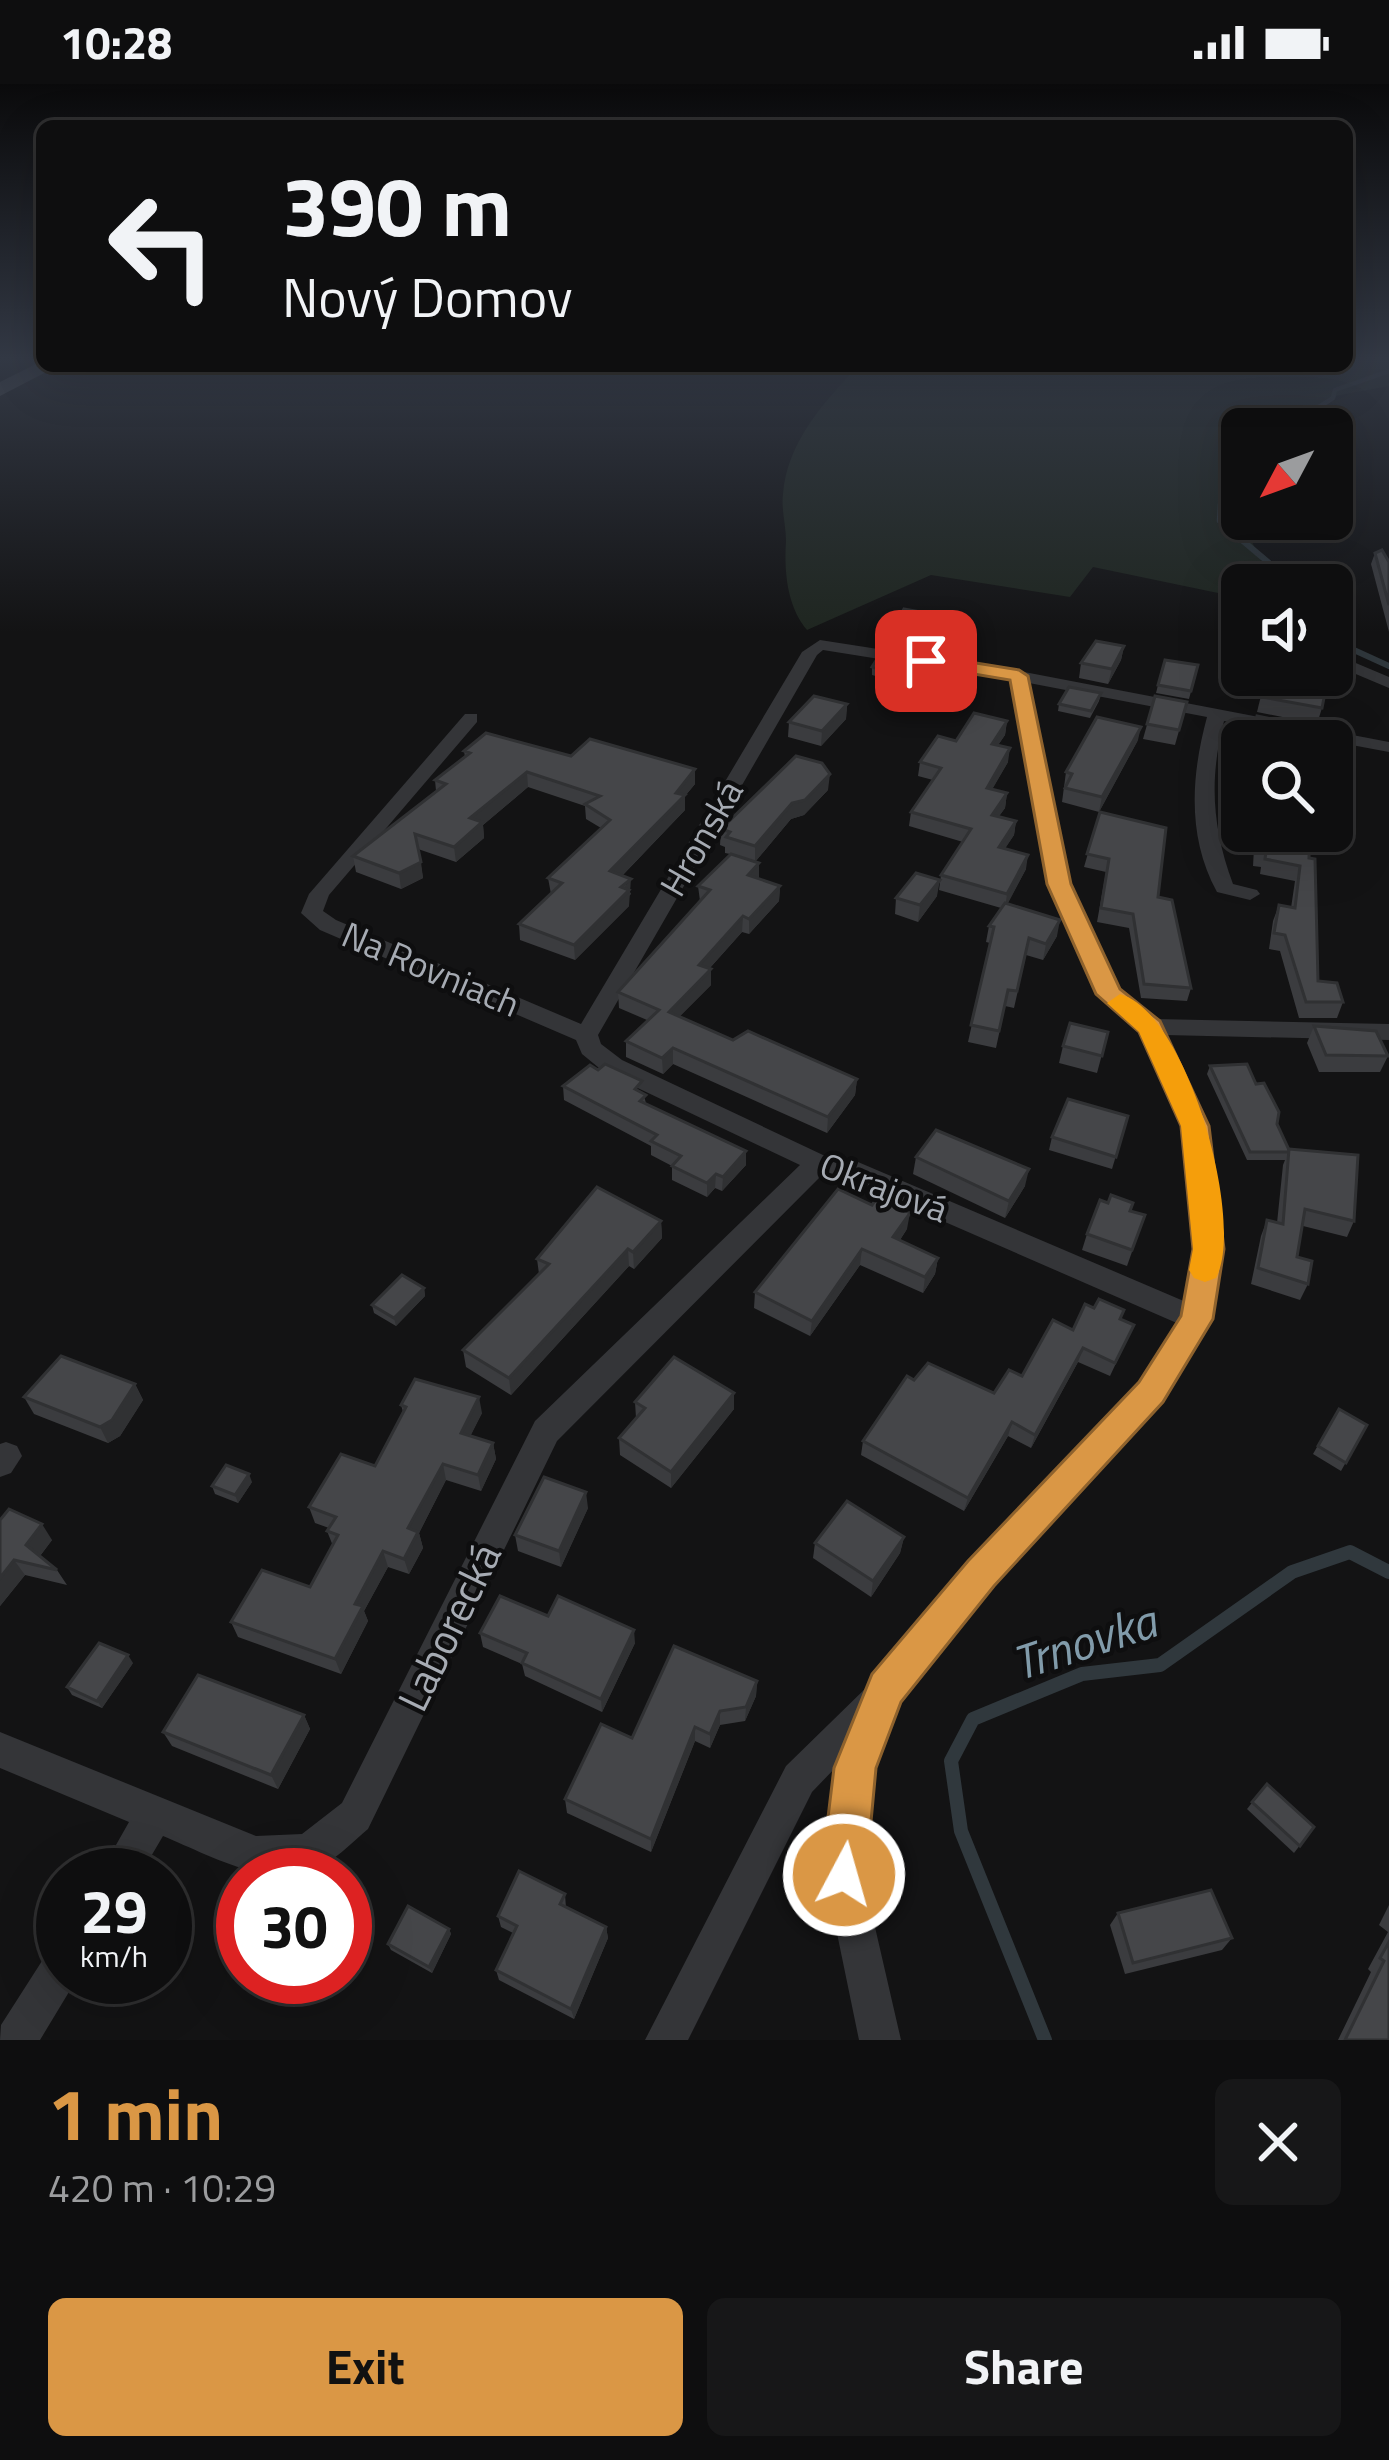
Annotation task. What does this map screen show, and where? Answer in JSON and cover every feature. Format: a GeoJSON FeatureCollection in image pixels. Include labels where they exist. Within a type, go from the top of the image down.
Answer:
{"type":"FeatureCollection","features":[{"type":"Feature","properties":{"kind":"street","name":"Hronská"},"geometry":{"type":"LineString","coordinates":[[586,1035],[810,652],[820,645],[1019,676]]}},
{"type":"Feature","properties":{"kind":"street"},"geometry":{"type":"LineString","coordinates":[[1353,667],[1389,683]]}},
{"type":"Feature","properties":{"kind":"street"},"geometry":{"type":"LineString","coordinates":[[666,2040],[799,1778],[886,1689],[981,1574],[1151,1392],[1196,1319],[1209,1249],[1195,1126],[1150,1027],[1109,994],[1059,884],[1019,676],[1389,747]]}},
{"type":"Feature","properties":{"kind":"street"},"geometry":{"type":"LineString","coordinates":[[1217,712],[1207,748],[1201,808],[1204,836],[1224,888],[1250,894]]}},
{"type":"Feature","properties":{"kind":"street","name":"Na Rovniach"},"geometry":{"type":"LineString","coordinates":[[471,718],[319,894],[312,913],[328,925],[586,1035]]}},
{"type":"Feature","properties":{"kind":"street"},"geometry":{"type":"LineString","coordinates":[[1150,1027],[1389,1032]]}},
{"type":"Feature","properties":{"kind":"street","name":"Okrajová"},"geometry":{"type":"LineString","coordinates":[[586,1035],[590,1048],[614,1066],[818,1163],[849,1169],[1196,1319]]}},
{"type":"Feature","properties":{"kind":"street","name":"Laborecká"},"geometry":{"type":"LineString","coordinates":[[0,1750],[256,1855],[309,1853],[355,1816],[546,1431],[818,1163]]}},
{"type":"Feature","properties":{"kind":"street"},"geometry":{"type":"LineString","coordinates":[[880,2040],[844,1875],[855,1768],[886,1689]]}},
{"type":"Feature","properties":{"kind":"street"},"geometry":{"type":"LineString","coordinates":[[134,1848],[154,1816]]}},
{"type":"Feature","properties":{"kind":"street"},"geometry":{"type":"LineString","coordinates":[[16,2040],[38,2004]]}},
{"type":"Feature","properties":{"kind":"shaded area"},"geometry":{"type":"Polygon","coordinates":[[[796,449],[1221,449],[1221,540],[1251,540],[1263,564],[1221,564],[1221,594],[1093,567],[1070,597],[931,575],[807,630],[788,588],[786,475],[796,449]]]}},
{"type":"Feature","properties":{"kind":"building"},"geometry":{"type":"Polygon","coordinates":[[[1382,550],[1389,562],[1389,605],[1375,553],[1382,550]]]}},
{"type":"Feature","properties":{"kind":"building"},"geometry":{"type":"Polygon","coordinates":[[[904,609],[943,616],[925,637],[890,632],[904,609]]]}},
{"type":"Feature","properties":{"kind":"building"},"geometry":{"type":"Polygon","coordinates":[[[1096,641],[1124,646],[1112,669],[1081,663],[1096,641]]]}},
{"type":"Feature","properties":{"kind":"building"},"geometry":{"type":"Polygon","coordinates":[[[879,656],[910,661],[898,675],[872,667],[879,656]]]}},
{"type":"Feature","properties":{"kind":"building"},"geometry":{"type":"Polygon","coordinates":[[[1165,660],[1198,665],[1191,691],[1158,685],[1165,660]]]}},
{"type":"Feature","properties":{"kind":"building"},"geometry":{"type":"Polygon","coordinates":[[[1069,687],[1101,693],[1091,711],[1059,704],[1069,687]]]}},
{"type":"Feature","properties":{"kind":"building"},"geometry":{"type":"Polygon","coordinates":[[[814,696],[847,704],[822,731],[789,722],[814,696]]]}},
{"type":"Feature","properties":{"kind":"building"},"geometry":{"type":"Polygon","coordinates":[[[1155,696],[1187,702],[1179,730],[1147,724],[1155,696]]]}},
{"type":"Feature","properties":{"kind":"building"},"geometry":{"type":"Polygon","coordinates":[[[1262,696],[1324,696],[1322,708],[1262,696]]]}},
{"type":"Feature","properties":{"kind":"building"},"geometry":{"type":"Polygon","coordinates":[[[974,713],[1007,721],[992,744],[1010,748],[987,788],[1007,793],[992,815],[1016,821],[999,847],[1028,855],[1007,894],[941,875],[971,829],[911,812],[941,768],[920,762],[938,736],[956,741],[974,713]]]}},
{"type":"Feature","properties":{"kind":"building"},"geometry":{"type":"Polygon","coordinates":[[[1097,717],[1141,727],[1102,797],[1065,788],[1072,774],[1066,772],[1097,717]]]}},
{"type":"Feature","properties":{"kind":"building"},"geometry":{"type":"Polygon","coordinates":[[[486,733],[571,756],[590,739],[695,769],[676,793],[685,795],[610,871],[631,879],[621,887],[629,890],[574,945],[519,924],[562,883],[548,878],[610,820],[585,804],[600,796],[527,772],[470,818],[482,822],[454,847],[415,834],[421,862],[399,873],[353,856],[446,784],[435,780],[470,753],[464,751],[486,733]]]}},
{"type":"Feature","properties":{"kind":"building"},"geometry":{"type":"Polygon","coordinates":[[[796,756],[822,763],[830,774],[805,800],[792,803],[755,846],[726,837],[730,832],[721,829],[796,756]]]}},
{"type":"Feature","properties":{"kind":"building"},"geometry":{"type":"Polygon","coordinates":[[[1100,812],[1166,828],[1158,897],[1172,900],[1191,988],[1144,984],[1133,914],[1101,908],[1109,859],[1087,854],[1100,812]]]}},
{"type":"Feature","properties":{"kind":"building"},"geometry":{"type":"Polygon","coordinates":[[[1266,852],[1309,852],[1309,858],[1315,859],[1318,981],[1337,983],[1343,1002],[1306,1002],[1285,935],[1274,933],[1279,905],[1295,908],[1300,866],[1265,859],[1266,852]]]}},
{"type":"Feature","properties":{"kind":"building"},"geometry":{"type":"Polygon","coordinates":[[[731,854],[759,863],[748,875],[780,886],[749,919],[743,916],[699,965],[711,969],[669,1012],[733,1040],[748,1031],[857,1079],[828,1117],[673,1048],[662,1058],[626,1041],[659,1010],[618,992],[710,890],[698,886],[731,854]]]}},
{"type":"Feature","properties":{"kind":"building"},"geometry":{"type":"Polygon","coordinates":[[[916,873],[940,880],[920,905],[896,898],[916,873]]]}},
{"type":"Feature","properties":{"kind":"building"},"geometry":{"type":"Polygon","coordinates":[[[1005,903],[1060,920],[1046,944],[1029,938],[1017,991],[1008,990],[999,1031],[971,1025],[994,927],[989,926],[1005,903]]]}},
{"type":"Feature","properties":{"kind":"building"},"geometry":{"type":"Polygon","coordinates":[[[1070,1023],[1108,1032],[1102,1056],[1063,1046],[1070,1023]]]}},
{"type":"Feature","properties":{"kind":"building"},"geometry":{"type":"Polygon","coordinates":[[[1314,1026],[1376,1031],[1388,1056],[1326,1055],[1314,1026]]]}},
{"type":"Feature","properties":{"kind":"building"},"geometry":{"type":"Polygon","coordinates":[[[605,1064],[642,1081],[635,1089],[646,1095],[640,1101],[746,1151],[723,1177],[716,1174],[707,1183],[672,1166],[681,1156],[651,1141],[657,1135],[563,1086],[590,1065],[598,1070],[605,1064]]]}},
{"type":"Feature","properties":{"kind":"building"},"geometry":{"type":"Polygon","coordinates":[[[1247,1064],[1256,1084],[1264,1083],[1279,1112],[1277,1124],[1290,1152],[1250,1152],[1210,1066],[1247,1064]]]}},
{"type":"Feature","properties":{"kind":"building"},"geometry":{"type":"Polygon","coordinates":[[[1068,1099],[1128,1116],[1116,1157],[1052,1137],[1068,1099]]]}},
{"type":"Feature","properties":{"kind":"building"},"geometry":{"type":"Polygon","coordinates":[[[936,1130],[1029,1169],[1009,1201],[916,1157],[936,1130]]]}},
{"type":"Feature","properties":{"kind":"building"},"geometry":{"type":"Polygon","coordinates":[[[1289,1149],[1358,1155],[1354,1221],[1305,1209],[1297,1257],[1312,1261],[1308,1284],[1258,1268],[1267,1220],[1283,1224],[1289,1149]]]}},
{"type":"Feature","properties":{"kind":"building"},"geometry":{"type":"Polygon","coordinates":[[[597,1187],[661,1221],[633,1252],[628,1249],[509,1378],[463,1350],[549,1264],[537,1259],[597,1187]]]}},
{"type":"Feature","properties":{"kind":"building"},"geometry":{"type":"Polygon","coordinates":[[[838,1189],[872,1205],[877,1198],[910,1213],[893,1237],[938,1258],[925,1277],[862,1249],[812,1321],[755,1292],[838,1189]]]}},
{"type":"Feature","properties":{"kind":"building"},"geometry":{"type":"Polygon","coordinates":[[[1111,1195],[1133,1203],[1130,1211],[1145,1215],[1132,1250],[1087,1234],[1100,1200],[1108,1203],[1111,1195]]]}},
{"type":"Feature","properties":{"kind":"building"},"geometry":{"type":"Polygon","coordinates":[[[402,1275],[424,1288],[394,1318],[372,1305],[402,1275]]]}},
{"type":"Feature","properties":{"kind":"building"},"geometry":{"type":"Polygon","coordinates":[[[1099,1299],[1124,1310],[1120,1319],[1134,1325],[1115,1363],[1083,1348],[1035,1435],[1012,1422],[968,1498],[863,1441],[907,1376],[914,1380],[928,1363],[994,1393],[1009,1370],[1022,1376],[1053,1320],[1073,1330],[1085,1304],[1094,1308],[1099,1299]]]}},
{"type":"Feature","properties":{"kind":"building"},"geometry":{"type":"Polygon","coordinates":[[[61,1356],[135,1384],[112,1420],[100,1427],[24,1397],[61,1356]]]}},
{"type":"Feature","properties":{"kind":"building"},"geometry":{"type":"Polygon","coordinates":[[[674,1357],[734,1393],[671,1472],[619,1438],[645,1408],[635,1402],[674,1357]]]}},
{"type":"Feature","properties":{"kind":"building"},"geometry":{"type":"Polygon","coordinates":[[[415,1379],[479,1397],[461,1433],[493,1443],[478,1475],[443,1464],[408,1528],[418,1532],[404,1559],[383,1551],[355,1604],[363,1606],[335,1659],[231,1622],[262,1570],[310,1587],[338,1535],[327,1531],[336,1517],[309,1507],[341,1454],[375,1466],[415,1379]]]}},
{"type":"Feature","properties":{"kind":"building"},"geometry":{"type":"Polygon","coordinates":[[[1339,1409],[1367,1425],[1346,1463],[1318,1446],[1339,1409]]]}},
{"type":"Feature","properties":{"kind":"building"},"geometry":{"type":"Polygon","coordinates":[[[226,1465],[249,1474],[235,1495],[212,1486],[226,1465]]]}},
{"type":"Feature","properties":{"kind":"building"},"geometry":{"type":"Polygon","coordinates":[[[544,1477],[586,1492],[559,1551],[515,1535],[544,1477]]]}},
{"type":"Feature","properties":{"kind":"building"},"geometry":{"type":"Polygon","coordinates":[[[847,1501],[904,1537],[873,1581],[815,1543],[847,1501]]]}},
{"type":"Feature","properties":{"kind":"building"},"geometry":{"type":"Polygon","coordinates":[[[9,1509],[42,1524],[26,1545],[57,1570],[14,1560],[0,1578],[0,1520],[9,1509]]]}},
{"type":"Feature","properties":{"kind":"building"},"geometry":{"type":"Polygon","coordinates":[[[500,1596],[548,1616],[558,1596],[634,1630],[601,1699],[522,1663],[527,1653],[480,1633],[500,1596]]]}},
{"type":"Feature","properties":{"kind":"building"},"geometry":{"type":"Polygon","coordinates":[[[99,1643],[128,1655],[97,1701],[67,1687],[99,1643]]]}},
{"type":"Feature","properties":{"kind":"building"},"geometry":{"type":"Polygon","coordinates":[[[674,1646],[757,1681],[746,1707],[720,1711],[710,1734],[695,1727],[651,1839],[565,1799],[601,1724],[632,1738],[674,1646]]]}},
{"type":"Feature","properties":{"kind":"building"},"geometry":{"type":"Polygon","coordinates":[[[198,1675],[304,1715],[271,1775],[163,1732],[198,1675]]]}},
{"type":"Feature","properties":{"kind":"building"},"geometry":{"type":"Polygon","coordinates":[[[1267,1784],[1314,1827],[1300,1846],[1252,1802],[1267,1784]]]}},
{"type":"Feature","properties":{"kind":"building"},"geometry":{"type":"Polygon","coordinates":[[[519,1871],[565,1894],[560,1904],[606,1927],[571,2009],[496,1970],[517,1926],[498,1916],[519,1871]]]}},
{"type":"Feature","properties":{"kind":"building"},"geometry":{"type":"Polygon","coordinates":[[[1211,1890],[1232,1938],[1133,1963],[1118,1913],[1211,1890]]]}},
{"type":"Feature","properties":{"kind":"building"},"geometry":{"type":"Polygon","coordinates":[[[408,1906],[449,1929],[429,1967],[388,1944],[408,1906]]]}},
{"type":"Feature","properties":{"kind":"building"},"geometry":{"type":"Polygon","coordinates":[[[1389,1942],[1389,2040],[1345,2040],[1384,1961],[1380,1958],[1389,1942]]]}},
{"type":"Feature","properties":{"kind":"waterway","name":"Trnovka"},"geometry":{"type":"LineString","coordinates":[[1221,504],[1221,523]]}},
{"type":"Feature","properties":{"kind":"waterway","name":"Trnovka"},"geometry":{"type":"LineString","coordinates":[[1241,540],[1246,544]]}},
{"type":"Feature","properties":{"kind":"waterway","name":"Trnovka"},"geometry":{"type":"LineString","coordinates":[[1243,541],[1270,564]]}},
{"type":"Feature","properties":{"kind":"waterway","name":"Trnovka"},"geometry":{"type":"LineString","coordinates":[[1353,650],[1389,666]]}},
{"type":"Feature","properties":{"kind":"waterway","name":"Trnovka"},"geometry":{"type":"LineString","coordinates":[[1045,2040],[961,1831],[951,1761],[973,1719],[1082,1674],[1160,1665],[1292,1572],[1350,1552],[1389,1572]]}},
{"type":"Feature","properties":{"kind":"slow traffic"},"geometry":{"type":"LineString","coordinates":[[1120,1003],[1150,1027],[1195,1126],[1209,1249],[1205,1270]]}},
{"type":"Feature","properties":{"kind":"route"},"geometry":{"type":"LineString","coordinates":[[844,1875],[855,1768],[886,1689],[981,1574],[1151,1392],[1196,1319],[1209,1249],[1195,1126],[1150,1027],[1109,994],[1059,884],[1019,676],[926,661]]}}]}
